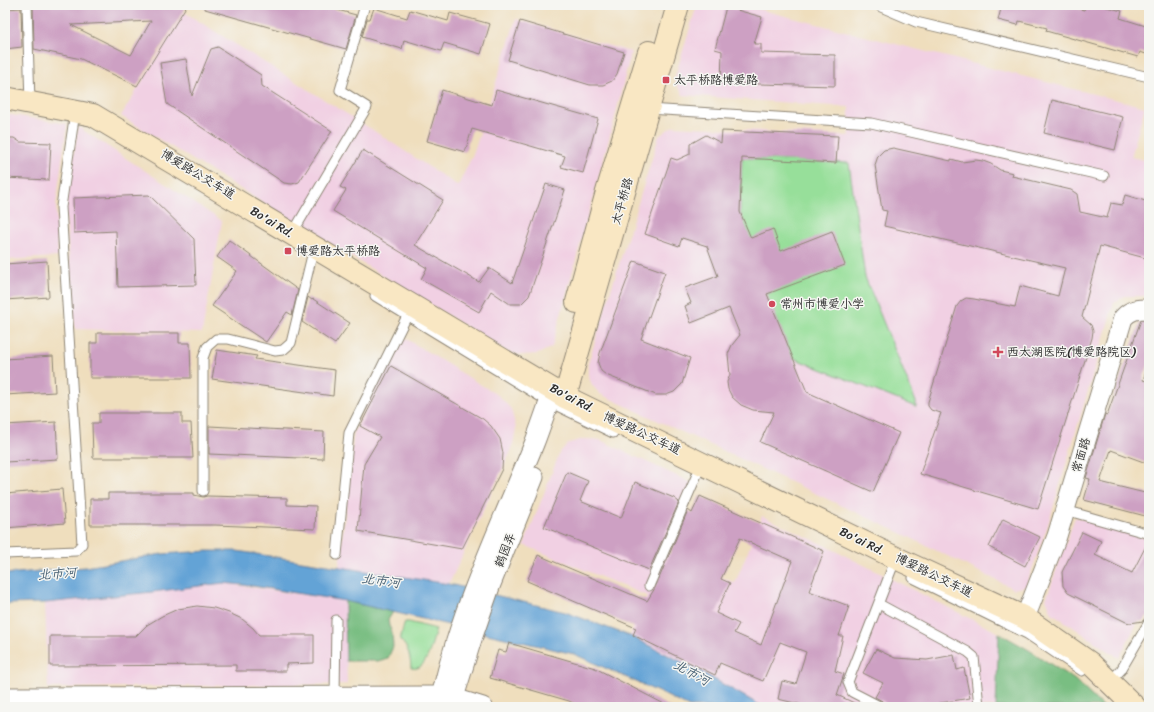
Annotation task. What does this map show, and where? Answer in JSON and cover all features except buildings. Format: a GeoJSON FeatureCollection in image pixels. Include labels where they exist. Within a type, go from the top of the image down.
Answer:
{"type":"FeatureCollection","features":[{"type":"Feature","properties":{"kind":"main road"},"geometry":{"type":"LineString","coordinates":[[557,399],[607,192],[663,5]]}},
{"type":"Feature","properties":{"kind":"main road","name":"太平桥路"},"geometry":{"type":"LineString","coordinates":[[557,399],[648,109],[678,5]]}},
{"type":"Feature","properties":{"kind":"main road","name":"Bo'ai Rd."},"geometry":{"type":"LineString","coordinates":[[5,98],[30,102],[77,118],[93,115],[292,234],[312,254],[409,310],[557,399],[896,567],[1025,618],[1090,663],[1099,679],[1135,707]]}},
{"type":"Feature","properties":{"kind":"street","name":"常面路"},"geometry":{"type":"LineString","coordinates":[[1025,618],[1057,536],[1123,318],[1129,311],[1149,309]]}},
{"type":"Feature","properties":{"kind":"street","name":"鹤园弄"},"geometry":{"type":"LineString","coordinates":[[446,702],[466,634],[484,582],[557,399]]}},
{"type":"Feature","properties":{"kind":"street"},"geometry":{"type":"LineString","coordinates":[[5,697],[335,697],[446,702],[483,707]]}},
{"type":"Feature","properties":{"kind":"lane"},"geometry":{"type":"LineString","coordinates":[[27,5],[30,102]]}},
{"type":"Feature","properties":{"kind":"lane"},"geometry":{"type":"LineString","coordinates":[[292,234],[367,108],[340,90],[364,5]]}},
{"type":"Feature","properties":{"kind":"lane"},"geometry":{"type":"LineString","coordinates":[[880,5],[881,7],[916,22],[1149,77]]}},
{"type":"Feature","properties":{"kind":"lane"},"geometry":{"type":"LineString","coordinates":[[5,107],[77,118],[61,207],[82,544],[76,551],[5,554]]}},
{"type":"Feature","properties":{"kind":"lane"},"geometry":{"type":"LineString","coordinates":[[648,109],[871,123],[1104,176]]}},
{"type":"Feature","properties":{"kind":"lane","name":"博爱路公交车道"},"geometry":{"type":"LineString","coordinates":[[100,129],[188,183]]}},
{"type":"Feature","properties":{"kind":"lane"},"geometry":{"type":"LineString","coordinates":[[203,491],[203,358],[207,347],[216,339],[228,339],[275,351],[283,350],[291,343],[312,254]]}},
{"type":"Feature","properties":{"kind":"lane"},"geometry":{"type":"LineString","coordinates":[[337,555],[349,433],[409,310],[368,292]]}},
{"type":"Feature","properties":{"kind":"lane","name":"博爱路公交车道"},"geometry":{"type":"LineString","coordinates":[[557,399],[619,435]]}},
{"type":"Feature","properties":{"kind":"lane"},"geometry":{"type":"LineString","coordinates":[[650,586],[699,470]]}},
{"type":"Feature","properties":{"kind":"lane"},"geometry":{"type":"LineString","coordinates":[[1065,510],[1149,534]]}},
{"type":"Feature","properties":{"kind":"lane"},"geometry":{"type":"LineString","coordinates":[[881,707],[852,692],[848,682],[879,604],[896,567]]}},
{"type":"Feature","properties":{"kind":"lane","name":"博爱路公交车道"},"geometry":{"type":"LineString","coordinates":[[896,567],[1027,634],[1084,672],[1099,679]]}},
{"type":"Feature","properties":{"kind":"lane"},"geometry":{"type":"LineString","coordinates":[[879,604],[968,652],[974,657],[978,707]]}},
{"type":"Feature","properties":{"kind":"lane"},"geometry":{"type":"LineString","coordinates":[[335,697],[336,620]]}},
{"type":"Feature","properties":{"kind":"lane"},"geometry":{"type":"LineString","coordinates":[[1099,679],[1121,670],[1149,622]]}},
{"type":"Feature","properties":{"kind":"shaded area"},"geometry":{"type":"Polygon","coordinates":[[[697,5],[754,5],[754,8],[1145,107],[1131,157],[1149,161],[1149,296],[1125,296],[1114,303],[1048,525],[1026,586],[1014,589],[903,534],[600,394],[592,385],[588,375],[588,364],[659,136],[673,126],[849,136],[849,107],[683,95],[674,80],[697,5]]]}},
{"type":"Feature","properties":{"kind":"shaded area"},"geometry":{"type":"Polygon","coordinates":[[[184,12],[371,129],[458,186],[474,152],[516,19],[631,52],[614,121],[552,347],[538,354],[521,355],[508,352],[121,116],[184,12]]]}},
{"type":"Feature","properties":{"kind":"shaded area"},"geometry":{"type":"Polygon","coordinates":[[[5,114],[67,124],[56,205],[58,257],[5,260],[5,114]]]}},
{"type":"Feature","properties":{"kind":"shaded area"},"geometry":{"type":"Polygon","coordinates":[[[78,127],[222,221],[202,333],[75,329],[65,209],[78,127]]]}},
{"type":"Feature","properties":{"kind":"shaded area"},"geometry":{"type":"Polygon","coordinates":[[[400,335],[499,396],[511,409],[516,428],[512,449],[449,584],[339,568],[354,432],[400,335]]]}},
{"type":"Feature","properties":{"kind":"shaded area"},"geometry":{"type":"Polygon","coordinates":[[[584,439],[600,440],[694,484],[667,553],[735,583],[762,516],[828,547],[999,633],[996,707],[763,707],[698,670],[630,636],[647,596],[524,545],[560,452],[569,443],[584,439]]]}},
{"type":"Feature","properties":{"kind":"shaded area"},"geometry":{"type":"Polygon","coordinates":[[[1075,517],[1149,539],[1149,600],[1119,658],[1052,613],[1046,599],[1075,517]]]}},
{"type":"Feature","properties":{"kind":"shaded area"},"geometry":{"type":"Polygon","coordinates":[[[223,583],[345,601],[347,684],[48,688],[45,603],[223,583]]]}},
{"type":"Feature","properties":{"kind":"green space"},"geometry":{"type":"Polygon","coordinates":[[[742,158],[849,163],[865,277],[916,402],[916,407],[793,358],[766,294],[771,292],[740,212],[742,158]]]}},
{"type":"Feature","properties":{"kind":"green space"},"geometry":{"type":"Polygon","coordinates":[[[345,601],[393,612],[388,620],[392,632],[393,647],[388,658],[378,661],[346,661],[345,601]]]}},
{"type":"Feature","properties":{"kind":"green space"},"geometry":{"type":"Polygon","coordinates":[[[405,622],[436,629],[427,657],[421,666],[416,668],[411,668],[408,652],[400,640],[405,622]]]}},
{"type":"Feature","properties":{"kind":"green space"},"geometry":{"type":"Polygon","coordinates":[[[999,633],[1029,650],[1075,680],[1103,707],[996,707],[999,633]]]}},
{"type":"Feature","properties":{"kind":"water","name":"北市河"},"geometry":{"type":"Polygon","coordinates":[[[237,551],[449,584],[565,612],[630,636],[698,670],[763,707],[689,707],[574,654],[345,601],[253,586],[223,583],[45,603],[5,604],[5,574],[86,567],[162,554],[237,551]]]}},
{"type":"Feature","properties":{"kind":"place","name":"太平桥路博爱路"},"geometry":{"type":"Point","coordinates":[666,80]}},
{"type":"Feature","properties":{"kind":"place","name":"博爱路太平桥路"},"geometry":{"type":"Point","coordinates":[288,251]}},
{"type":"Feature","properties":{"kind":"place","name":"常州市博爱小学"},"geometry":{"type":"Point","coordinates":[772,304]}},
{"type":"Feature","properties":{"kind":"place","name":"西太湖医院(博爱路院区)"},"geometry":{"type":"Point","coordinates":[998,352]}}]}
